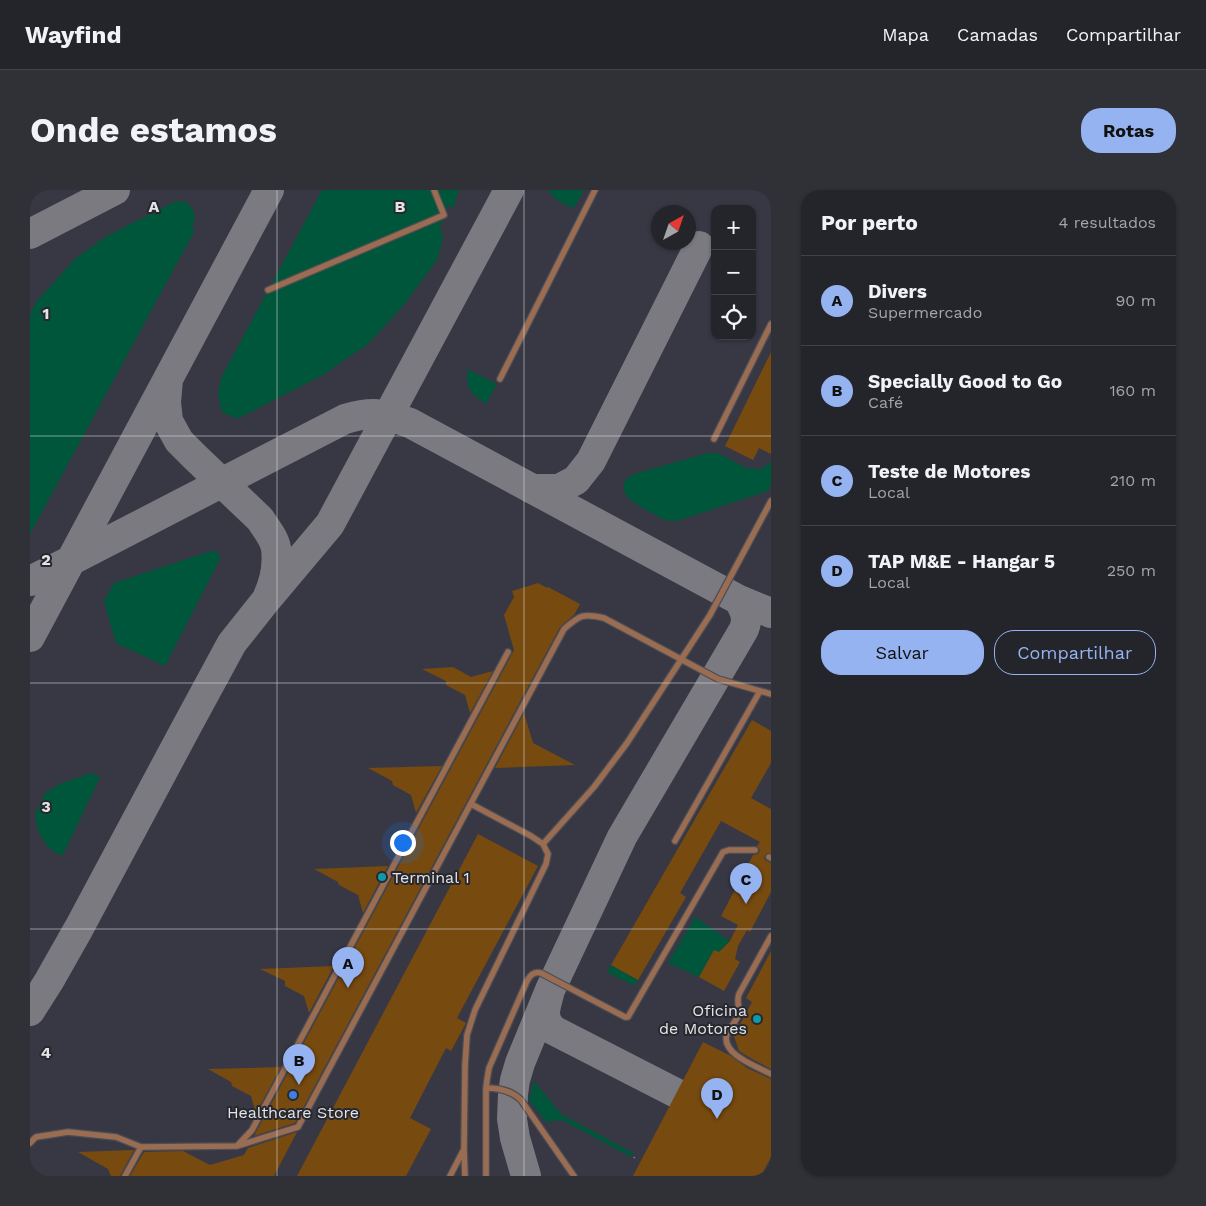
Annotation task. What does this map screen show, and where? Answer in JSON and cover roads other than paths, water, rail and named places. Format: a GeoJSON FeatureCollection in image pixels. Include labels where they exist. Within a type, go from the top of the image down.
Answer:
{"type":"FeatureCollection","features":[{"type":"Feature","properties":{"kind":"lane"},"geometry":{"type":"LineString","coordinates":[[268,290],[444,215],[434,190]]}},
{"type":"Feature","properties":{"kind":"lane"},"geometry":{"type":"LineString","coordinates":[[500,379],[595,190]]}},
{"type":"Feature","properties":{"kind":"lane"},"geometry":{"type":"LineString","coordinates":[[714,439],[771,324]]}},
{"type":"Feature","properties":{"kind":"lane"},"geometry":{"type":"LineString","coordinates":[[543,844],[594,787],[627,743],[710,615],[771,501]]}},
{"type":"Feature","properties":{"kind":"lane"},"geometry":{"type":"LineString","coordinates":[[30,1143],[33,1137],[68,1132],[116,1137],[141,1147],[237,1146],[298,1127],[472,804],[564,628],[576,618],[588,614],[604,618],[718,679],[771,694]]}},
{"type":"Feature","properties":{"kind":"lane"},"geometry":{"type":"LineString","coordinates":[[237,1146],[257,1122],[508,652]]}},
{"type":"Feature","properties":{"kind":"lane"},"geometry":{"type":"LineString","coordinates":[[674,841],[760,691]]}},
{"type":"Feature","properties":{"kind":"lane"},"geometry":{"type":"LineString","coordinates":[[465,1176],[465,1066],[467,1035],[475,1010],[546,864],[548,854],[543,844],[531,836],[472,804]]}},
{"type":"Feature","properties":{"kind":"lane"},"geometry":{"type":"LineString","coordinates":[[486,1176],[486,1088],[490,1068],[527,981],[532,974],[541,973],[628,1017],[724,852],[729,850],[755,850]]}},
{"type":"Feature","properties":{"kind":"lane"},"geometry":{"type":"LineString","coordinates":[[771,936],[739,994],[737,1000],[738,1015],[727,1036],[726,1042],[734,1054],[771,1074]]}},
{"type":"Feature","properties":{"kind":"lane"},"geometry":{"type":"LineString","coordinates":[[486,1088],[500,1089],[518,1096],[574,1176]]}},
{"type":"Feature","properties":{"kind":"lane"},"geometry":{"type":"LineString","coordinates":[[125,1176],[141,1147]]}},
{"type":"Feature","properties":{"kind":"lane"},"geometry":{"type":"LineString","coordinates":[[450,1176],[464,1149]]}},
{"type":"Feature","properties":{"kind":"place","name":"Terminal 1"},"geometry":{"type":"Point","coordinates":[382,877]}},
{"type":"Feature","properties":{"kind":"place","name":"Teste de Motores"},"geometry":{"type":"Point","coordinates":[746,904]}},
{"type":"Feature","properties":{"kind":"place","name":"Divers"},"geometry":{"type":"Point","coordinates":[348,988]}},
{"type":"Feature","properties":{"kind":"place","name":"Oficina de Motores"},"geometry":{"type":"Point","coordinates":[757,1019]}},
{"type":"Feature","properties":{"kind":"place","name":"Specially Good to Go"},"geometry":{"type":"Point","coordinates":[299,1085]}},
{"type":"Feature","properties":{"kind":"place","name":"Healthcare Store"},"geometry":{"type":"Point","coordinates":[293,1095]}},
{"type":"Feature","properties":{"kind":"place","name":"TAP M&E - Hangar 5"},"geometry":{"type":"Point","coordinates":[717,1119]}}]}
